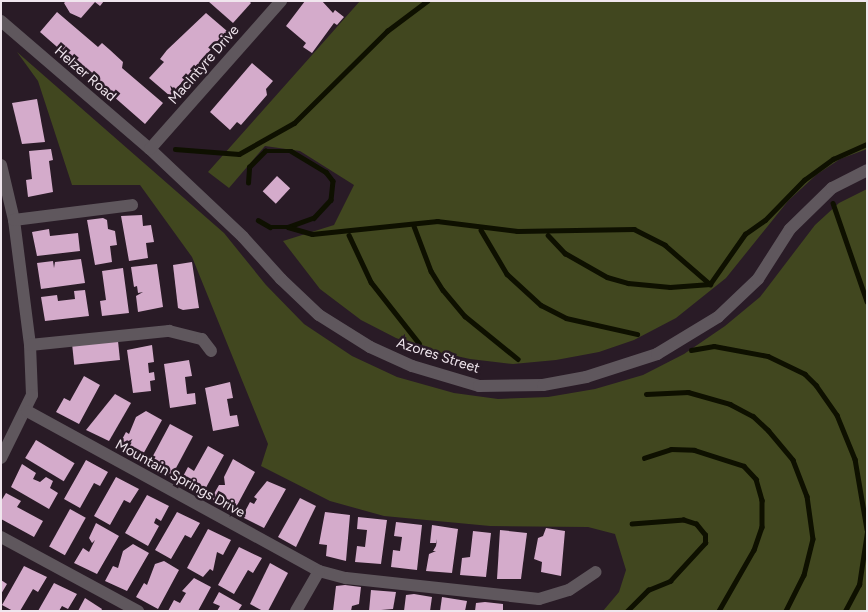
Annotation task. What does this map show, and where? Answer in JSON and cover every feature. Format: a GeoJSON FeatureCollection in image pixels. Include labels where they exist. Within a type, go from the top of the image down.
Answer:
{"type":"FeatureCollection","features":[{"type":"Feature","properties":{"kind":"street","name":"MacIntyre Drive"},"geometry":{"type":"LineString","coordinates":[[150,149],[278,2]]}},
{"type":"Feature","properties":{"kind":"street","name":"Helzer Road"},"geometry":{"type":"LineString","coordinates":[[1,21],[150,149]]}},
{"type":"Feature","properties":{"kind":"street","name":"Azores Street"},"geometry":{"type":"LineString","coordinates":[[150,149],[243,237],[281,279],[319,315],[370,347],[412,366],[480,386],[543,385],[586,377],[658,354],[718,317],[758,278],[790,230],[825,195],[867,170]]}},
{"type":"Feature","properties":{"kind":"street"},"geometry":{"type":"LineString","coordinates":[[1,165],[14,220],[30,344],[32,396],[27,411],[1,458]]}},
{"type":"Feature","properties":{"kind":"street"},"geometry":{"type":"LineString","coordinates":[[14,220],[132,204]]}},
{"type":"Feature","properties":{"kind":"street"},"geometry":{"type":"LineString","coordinates":[[30,344],[169,331],[202,339],[211,351]]}},
{"type":"Feature","properties":{"kind":"street","name":"Mountain Springs Drive"},"geometry":{"type":"LineString","coordinates":[[27,411],[319,571],[346,578],[539,599],[569,590],[596,572]]}},
{"type":"Feature","properties":{"kind":"street"},"geometry":{"type":"LineString","coordinates":[[1,537],[138,611]]}},
{"type":"Feature","properties":{"kind":"street"},"geometry":{"type":"LineString","coordinates":[[296,611],[319,571]]}},
{"type":"Feature","properties":{"kind":"green space"},"geometry":{"type":"Polygon","coordinates":[[[360,1],[867,1],[867,149],[840,159],[816,175],[788,201],[726,278],[676,318],[634,340],[599,352],[556,360],[513,364],[470,359],[429,350],[396,338],[361,320],[320,289],[283,241],[334,225],[354,185],[300,151],[265,146],[229,188],[208,172],[360,1]]]}},
{"type":"Feature","properties":{"kind":"green space"},"geometry":{"type":"Polygon","coordinates":[[[17,52],[224,233],[266,285],[304,324],[352,356],[397,377],[454,393],[498,399],[548,397],[595,389],[643,375],[684,354],[725,326],[760,297],[815,225],[839,203],[867,189],[867,611],[603,611],[619,592],[626,570],[615,534],[588,527],[490,526],[384,516],[330,501],[261,466],[268,444],[192,257],[140,185],[72,185],[38,81],[17,52]]]}},
{"type":"Feature","properties":{"kind":"building"},"geometry":{"type":"Polygon","coordinates":[[[66,1],[104,1],[100,6],[95,2],[81,18],[70,13],[64,3],[66,1]]]}},
{"type":"Feature","properties":{"kind":"building"},"geometry":{"type":"Polygon","coordinates":[[[208,1],[249,1],[251,3],[233,23],[208,1]]]}},
{"type":"Feature","properties":{"kind":"building"},"geometry":{"type":"Polygon","coordinates":[[[305,1],[322,1],[333,13],[335,10],[344,17],[337,25],[334,23],[312,53],[303,47],[306,43],[286,26],[305,1]]]}},
{"type":"Feature","properties":{"kind":"building"},"geometry":{"type":"Polygon","coordinates":[[[57,12],[98,47],[102,43],[123,62],[122,68],[163,103],[145,124],[40,32],[57,12]]]}},
{"type":"Feature","properties":{"kind":"building"},"geometry":{"type":"Polygon","coordinates":[[[206,13],[227,31],[170,96],[149,78],[164,62],[160,59],[167,50],[206,13]]]}},
{"type":"Feature","properties":{"kind":"building"},"geometry":{"type":"Polygon","coordinates":[[[252,63],[273,81],[266,89],[267,95],[241,125],[237,122],[230,130],[210,112],[252,63]]]}},
{"type":"Feature","properties":{"kind":"building"},"geometry":{"type":"Polygon","coordinates":[[[37,99],[45,142],[22,144],[12,103],[37,99]]]}},
{"type":"Feature","properties":{"kind":"building"},"geometry":{"type":"Polygon","coordinates":[[[51,149],[53,160],[49,161],[53,192],[28,197],[26,180],[32,179],[29,151],[51,149]]]}},
{"type":"Feature","properties":{"kind":"building"},"geometry":{"type":"Polygon","coordinates":[[[277,176],[290,188],[276,204],[263,191],[277,176]]]}},
{"type":"Feature","properties":{"kind":"building"},"geometry":{"type":"Polygon","coordinates":[[[142,215],[143,226],[151,225],[154,242],[146,243],[148,258],[129,261],[121,216],[142,215]]]}},
{"type":"Feature","properties":{"kind":"building"},"geometry":{"type":"Polygon","coordinates":[[[103,218],[107,220],[108,229],[115,231],[117,245],[110,246],[112,262],[95,265],[87,220],[103,218]]]}},
{"type":"Feature","properties":{"kind":"building"},"geometry":{"type":"Polygon","coordinates":[[[49,229],[50,236],[78,233],[80,251],[37,256],[32,232],[49,229]]]}},
{"type":"Feature","properties":{"kind":"building"},"geometry":{"type":"Polygon","coordinates":[[[81,259],[85,283],[41,289],[37,263],[53,261],[54,268],[55,262],[81,259]]]}},
{"type":"Feature","properties":{"kind":"building"},"geometry":{"type":"Polygon","coordinates":[[[192,262],[199,308],[183,310],[178,308],[173,265],[192,262]]]}},
{"type":"Feature","properties":{"kind":"building"},"geometry":{"type":"Polygon","coordinates":[[[157,264],[163,307],[138,312],[136,296],[143,292],[138,293],[137,286],[134,287],[131,267],[157,264]]]}},
{"type":"Feature","properties":{"kind":"building"},"geometry":{"type":"Polygon","coordinates":[[[123,268],[129,313],[102,316],[100,301],[106,300],[102,271],[123,268]]]}},
{"type":"Feature","properties":{"kind":"building"},"geometry":{"type":"Polygon","coordinates":[[[85,290],[89,316],[45,321],[41,297],[57,295],[58,301],[75,299],[74,291],[85,290]]]}},
{"type":"Feature","properties":{"kind":"building"},"geometry":{"type":"Polygon","coordinates":[[[118,341],[120,360],[74,365],[72,346],[118,341]]]}},
{"type":"Feature","properties":{"kind":"building"},"geometry":{"type":"Polygon","coordinates":[[[152,345],[154,362],[148,363],[149,373],[154,372],[155,380],[150,381],[151,391],[133,393],[127,350],[152,345]]]}},
{"type":"Feature","properties":{"kind":"building"},"geometry":{"type":"Polygon","coordinates":[[[189,360],[192,376],[185,377],[187,394],[195,393],[196,404],[170,408],[164,364],[189,360]]]}},
{"type":"Feature","properties":{"kind":"building"},"geometry":{"type":"Polygon","coordinates":[[[84,376],[100,385],[79,424],[56,412],[64,398],[70,401],[84,376]]]}},
{"type":"Feature","properties":{"kind":"building"},"geometry":{"type":"Polygon","coordinates":[[[230,382],[233,398],[227,399],[230,416],[237,415],[239,426],[213,431],[205,388],[230,382]]]}},
{"type":"Feature","properties":{"kind":"building"},"geometry":{"type":"Polygon","coordinates":[[[115,394],[131,403],[109,441],[86,430],[115,394]]]}},
{"type":"Feature","properties":{"kind":"building"},"geometry":{"type":"Polygon","coordinates":[[[146,411],[162,420],[141,458],[118,447],[126,432],[129,434],[136,417],[146,411]]]}},
{"type":"Feature","properties":{"kind":"building"},"geometry":{"type":"Polygon","coordinates":[[[170,424],[193,436],[171,477],[148,465],[170,424]]]}},
{"type":"Feature","properties":{"kind":"building"},"geometry":{"type":"Polygon","coordinates":[[[36,440],[75,463],[64,481],[25,458],[36,440]]]}},
{"type":"Feature","properties":{"kind":"building"},"geometry":{"type":"Polygon","coordinates":[[[208,446],[224,455],[203,493],[180,482],[188,467],[194,471],[208,446]]]}},
{"type":"Feature","properties":{"kind":"building"},"geometry":{"type":"Polygon","coordinates":[[[233,459],[255,472],[234,511],[211,499],[219,485],[225,485],[224,477],[233,459]]]}},
{"type":"Feature","properties":{"kind":"building"},"geometry":{"type":"Polygon","coordinates":[[[86,460],[108,472],[100,486],[94,483],[80,508],[64,499],[86,460]]]}},
{"type":"Feature","properties":{"kind":"building"},"geometry":{"type":"Polygon","coordinates":[[[22,464],[36,473],[33,479],[40,482],[46,477],[53,481],[50,488],[58,493],[49,509],[11,487],[22,464]]]}},
{"type":"Feature","properties":{"kind":"building"},"geometry":{"type":"Polygon","coordinates":[[[116,477],[139,489],[130,503],[124,500],[110,525],[94,516],[116,477]]]}},
{"type":"Feature","properties":{"kind":"building"},"geometry":{"type":"Polygon","coordinates":[[[267,481],[286,489],[264,528],[242,517],[250,502],[254,504],[257,499],[254,497],[267,481]]]}},
{"type":"Feature","properties":{"kind":"building"},"geometry":{"type":"Polygon","coordinates":[[[6,493],[21,501],[17,507],[43,521],[34,537],[1,519],[1,501],[6,493]]]}},
{"type":"Feature","properties":{"kind":"building"},"geometry":{"type":"Polygon","coordinates":[[[147,495],[169,506],[161,521],[156,518],[154,523],[159,526],[148,546],[125,533],[147,495]]]}},
{"type":"Feature","properties":{"kind":"building"},"geometry":{"type":"Polygon","coordinates":[[[300,498],[316,506],[296,547],[278,537],[300,498]]]}},
{"type":"Feature","properties":{"kind":"building"},"geometry":{"type":"Polygon","coordinates":[[[70,509],[86,518],[65,555],[49,547],[70,509]]]}},
{"type":"Feature","properties":{"kind":"building"},"geometry":{"type":"Polygon","coordinates":[[[177,512],[200,523],[191,538],[185,535],[171,559],[155,550],[177,512]]]}},
{"type":"Feature","properties":{"kind":"building"},"geometry":{"type":"Polygon","coordinates":[[[325,512],[350,515],[346,561],[326,556],[327,545],[319,544],[325,512]]]}},
{"type":"Feature","properties":{"kind":"building"},"geometry":{"type":"Polygon","coordinates":[[[358,517],[387,520],[381,564],[355,562],[357,546],[365,547],[367,530],[357,529],[358,517]]]}},
{"type":"Feature","properties":{"kind":"building"},"geometry":{"type":"Polygon","coordinates":[[[396,522],[422,525],[417,570],[391,567],[393,550],[400,551],[402,537],[394,536],[396,522]]]}},
{"type":"Feature","properties":{"kind":"building"},"geometry":{"type":"Polygon","coordinates":[[[96,523],[119,536],[97,574],[74,563],[83,548],[89,552],[95,540],[92,543],[89,538],[96,523]]]}},
{"type":"Feature","properties":{"kind":"building"},"geometry":{"type":"Polygon","coordinates":[[[432,525],[458,529],[452,573],[426,571],[429,554],[436,551],[433,551],[436,546],[437,539],[436,543],[430,543],[432,525]]]}},
{"type":"Feature","properties":{"kind":"building"},"geometry":{"type":"Polygon","coordinates":[[[546,528],[565,531],[561,576],[541,572],[542,562],[534,559],[538,538],[543,536],[546,528]]]}},
{"type":"Feature","properties":{"kind":"building"},"geometry":{"type":"Polygon","coordinates":[[[208,529],[231,540],[223,555],[217,552],[213,571],[210,569],[203,577],[187,568],[208,529]]]}},
{"type":"Feature","properties":{"kind":"building"},"geometry":{"type":"Polygon","coordinates":[[[500,530],[527,533],[521,579],[497,579],[500,530]]]}},
{"type":"Feature","properties":{"kind":"building"},"geometry":{"type":"Polygon","coordinates":[[[473,531],[491,533],[486,577],[460,575],[462,558],[470,557],[473,531]]]}},
{"type":"Feature","properties":{"kind":"building"},"geometry":{"type":"Polygon","coordinates":[[[133,544],[149,553],[127,591],[105,581],[113,566],[118,568],[123,551],[133,544]]]}},
{"type":"Feature","properties":{"kind":"building"},"geometry":{"type":"Polygon","coordinates":[[[239,547],[262,558],[253,573],[248,570],[234,594],[218,585],[239,547]]]}},
{"type":"Feature","properties":{"kind":"building"},"geometry":{"type":"Polygon","coordinates":[[[164,561],[179,570],[158,609],[136,597],[144,583],[147,585],[155,564],[164,561]]]}},
{"type":"Feature","properties":{"kind":"building"},"geometry":{"type":"Polygon","coordinates":[[[270,563],[288,573],[268,611],[263,611],[250,604],[270,563]]]}},
{"type":"Feature","properties":{"kind":"building"},"geometry":{"type":"Polygon","coordinates":[[[24,566],[47,577],[38,592],[33,589],[20,611],[13,611],[2,605],[24,566]]]}},
{"type":"Feature","properties":{"kind":"building"},"geometry":{"type":"Polygon","coordinates":[[[194,578],[211,587],[198,611],[168,611],[174,600],[180,603],[186,593],[182,591],[194,578]]]}},
{"type":"Feature","properties":{"kind":"building"},"geometry":{"type":"Polygon","coordinates":[[[1,580],[7,584],[1,594],[1,580]]]}},
{"type":"Feature","properties":{"kind":"building"},"geometry":{"type":"Polygon","coordinates":[[[54,583],[77,594],[68,609],[62,606],[59,611],[38,611],[54,583]]]}},
{"type":"Feature","properties":{"kind":"building"},"geometry":{"type":"Polygon","coordinates":[[[336,586],[361,587],[359,604],[352,606],[351,611],[333,611],[336,586]]]}},
{"type":"Feature","properties":{"kind":"building"},"geometry":{"type":"Polygon","coordinates":[[[371,590],[396,592],[393,609],[369,611],[371,590]]]}},
{"type":"Feature","properties":{"kind":"building"},"geometry":{"type":"Polygon","coordinates":[[[219,592],[242,605],[238,611],[217,611],[220,606],[213,603],[219,592]]]}},
{"type":"Feature","properties":{"kind":"building"},"geometry":{"type":"Polygon","coordinates":[[[414,594],[432,597],[430,611],[404,611],[406,595],[414,594]]]}},
{"type":"Feature","properties":{"kind":"building"},"geometry":{"type":"Polygon","coordinates":[[[442,597],[467,601],[465,611],[440,611],[442,597]]]}},
{"type":"Feature","properties":{"kind":"building"},"geometry":{"type":"Polygon","coordinates":[[[85,598],[102,609],[101,611],[78,611],[85,598]]]}},
{"type":"Feature","properties":{"kind":"building"},"geometry":{"type":"Polygon","coordinates":[[[476,603],[503,604],[503,611],[475,611],[476,603]]]}},
{"type":"Feature","properties":{"kind":"waterway"},"geometry":{"type":"LineString","coordinates":[[175,149],[239,154],[294,123],[387,31],[427,1]]}},
{"type":"Feature","properties":{"kind":"waterway"},"geometry":{"type":"LineString","coordinates":[[710,284],[745,234],[765,220],[804,180],[833,159],[867,144]]}},
{"type":"Feature","properties":{"kind":"waterway"},"geometry":{"type":"LineString","coordinates":[[248,183],[249,167],[265,151],[291,151],[326,172],[333,181],[331,200],[314,218],[289,227]]}},
{"type":"Feature","properties":{"kind":"waterway"},"geometry":{"type":"LineString","coordinates":[[833,203],[867,301]]}},
{"type":"Feature","properties":{"kind":"waterway"},"geometry":{"type":"LineString","coordinates":[[258,220],[270,227],[288,227],[312,234],[437,221],[517,231],[634,229],[665,245],[710,284]]}},
{"type":"Feature","properties":{"kind":"waterway"},"geometry":{"type":"LineString","coordinates":[[414,226],[431,271],[443,290],[465,316],[518,359]]}},
{"type":"Feature","properties":{"kind":"waterway"},"geometry":{"type":"LineString","coordinates":[[481,230],[507,274],[541,305],[566,318],[637,334]]}},
{"type":"Feature","properties":{"kind":"waterway"},"geometry":{"type":"LineString","coordinates":[[349,235],[371,282],[419,343]]}},
{"type":"Feature","properties":{"kind":"waterway"},"geometry":{"type":"LineString","coordinates":[[548,235],[565,253],[607,277],[628,283],[670,287],[710,284]]}},
{"type":"Feature","properties":{"kind":"waterway"},"geometry":{"type":"LineString","coordinates":[[691,350],[714,346],[768,356],[805,374],[816,385],[837,415],[855,459],[867,529]]}},
{"type":"Feature","properties":{"kind":"waterway"},"geometry":{"type":"LineString","coordinates":[[646,394],[688,392],[730,404],[753,416],[768,430],[793,460],[807,496],[813,539],[804,575],[786,611]]}},
{"type":"Feature","properties":{"kind":"waterway"},"geometry":{"type":"LineString","coordinates":[[644,458],[671,449],[694,450],[744,466],[756,479],[762,500],[762,527],[754,550],[719,611]]}},
{"type":"Feature","properties":{"kind":"waterway"},"geometry":{"type":"LineString","coordinates":[[627,611],[648,590],[670,581],[705,543],[705,535],[696,524],[684,520],[632,524]]}},
{"type":"Feature","properties":{"kind":"waterway"},"geometry":{"type":"LineString","coordinates":[[845,611],[859,585],[867,532]]}}]}
